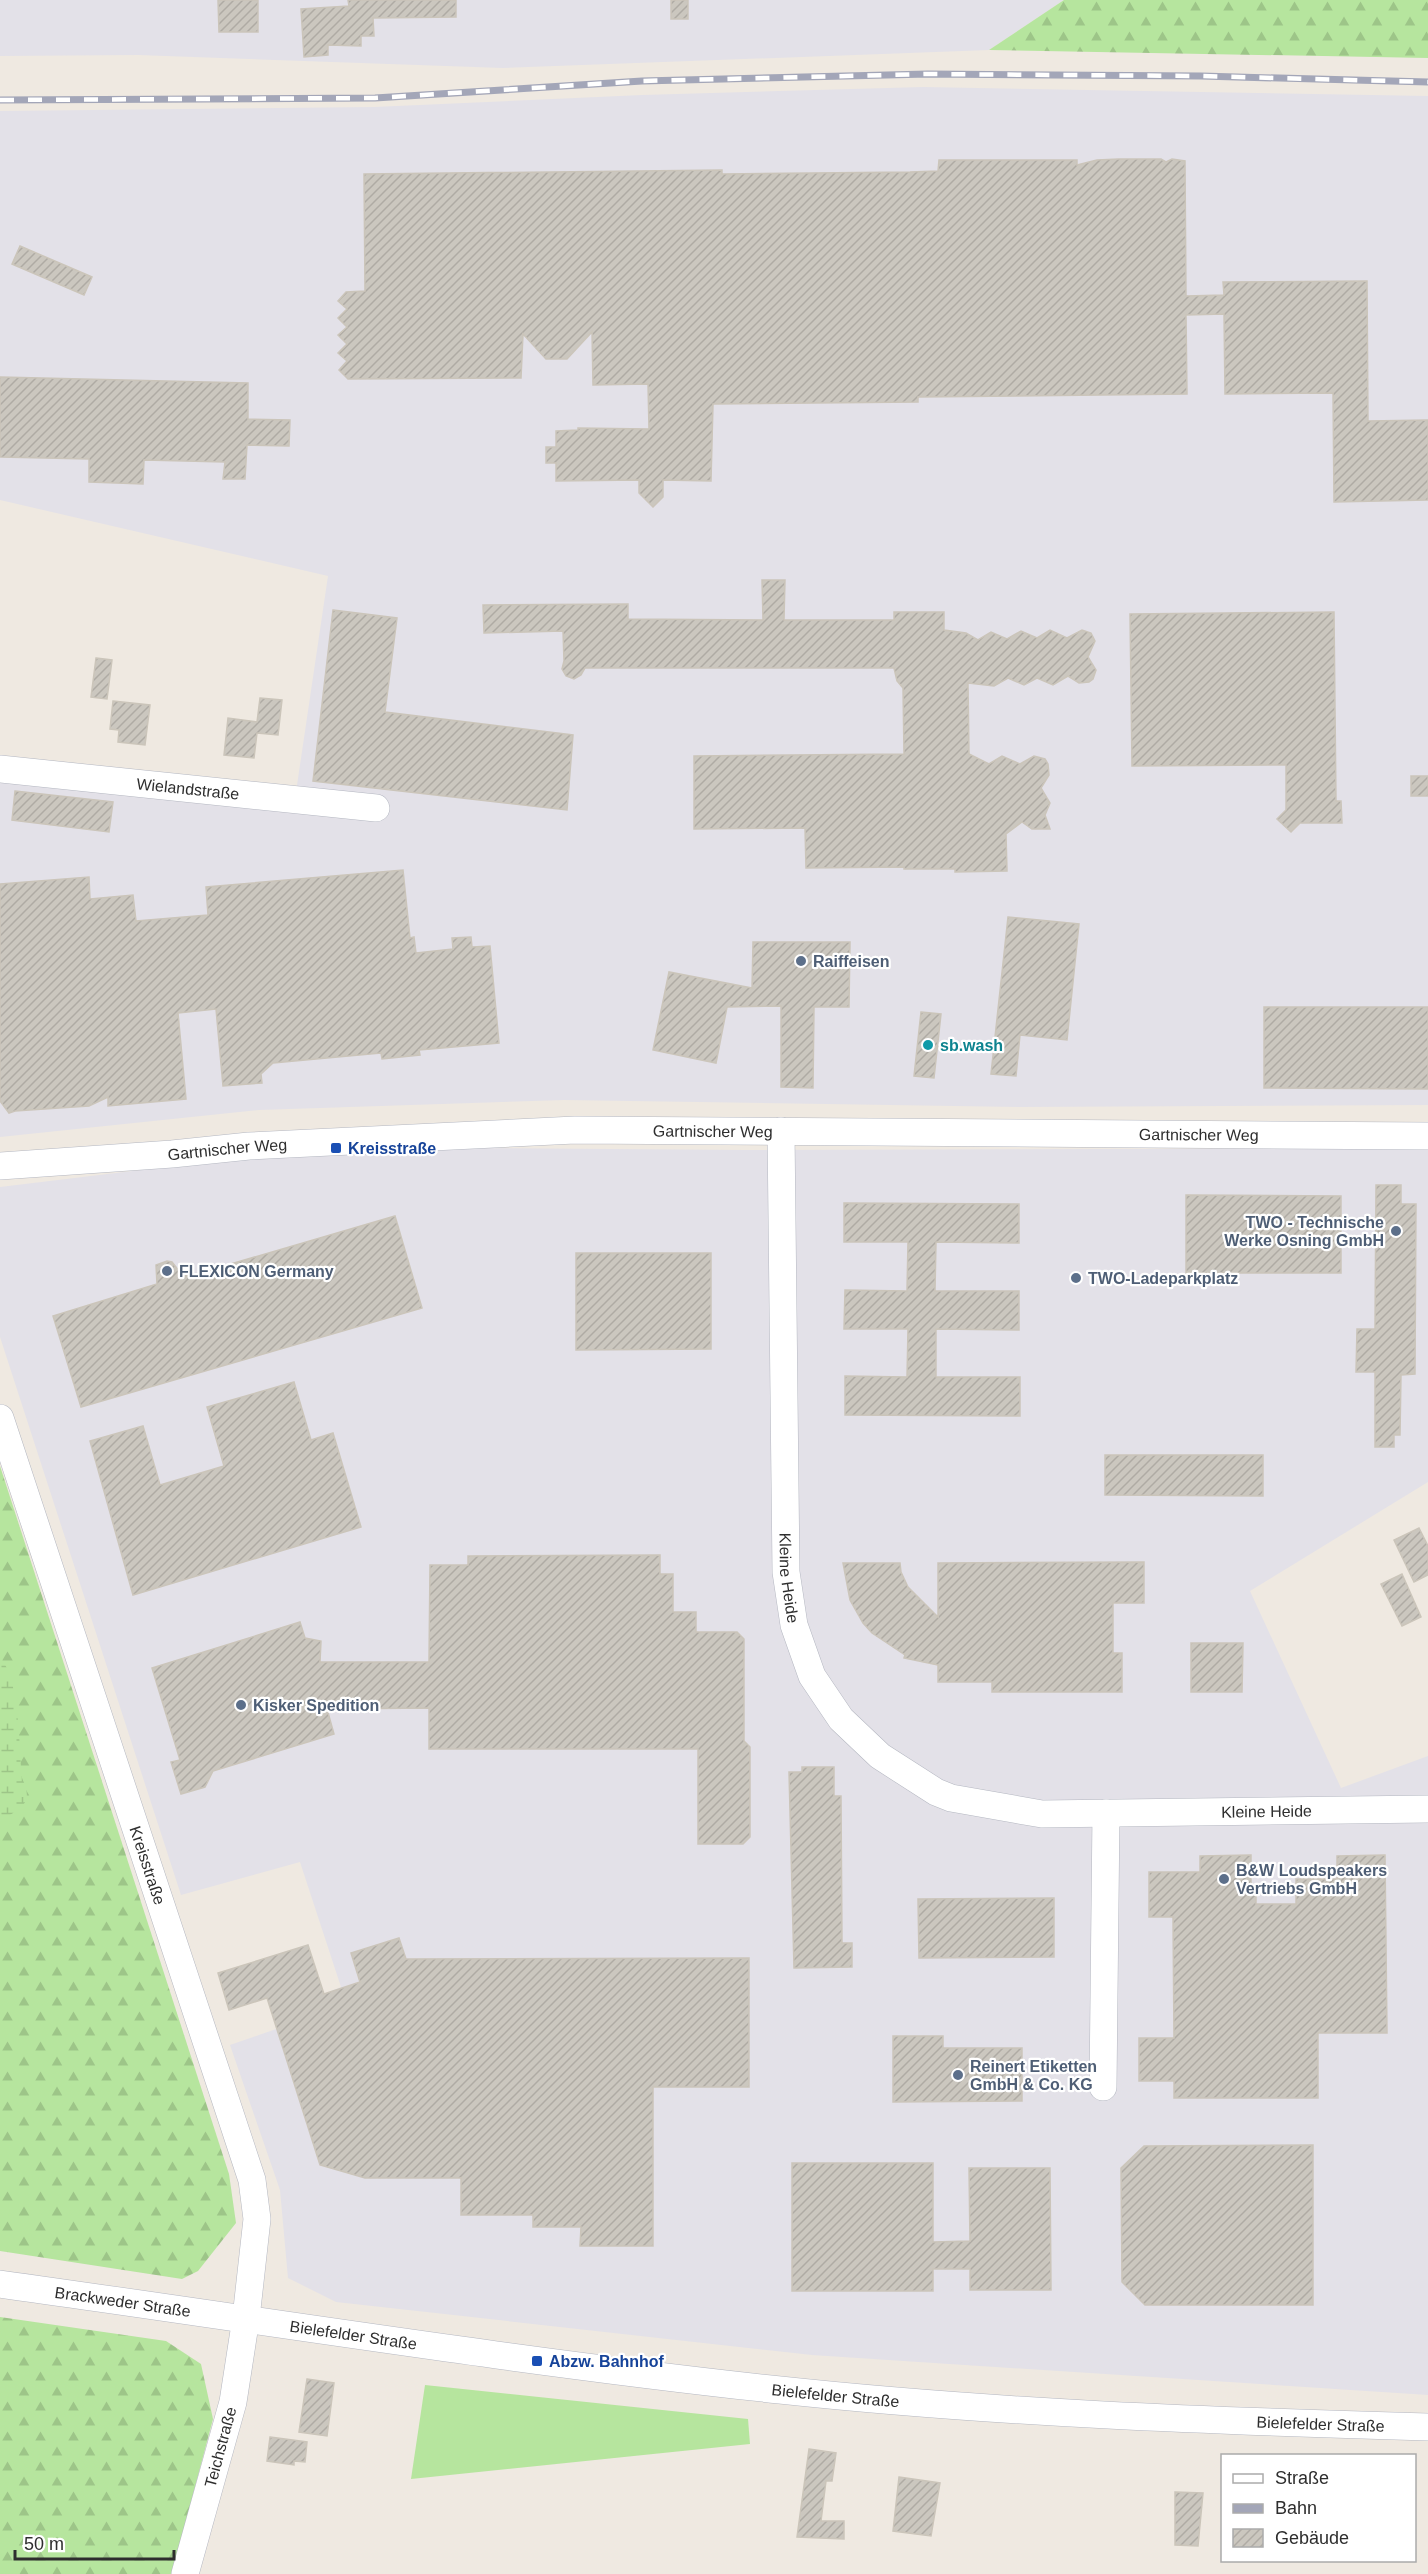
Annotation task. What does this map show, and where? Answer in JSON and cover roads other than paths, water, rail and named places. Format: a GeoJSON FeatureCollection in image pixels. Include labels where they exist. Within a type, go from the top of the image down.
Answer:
{"type":"FeatureCollection","features":[{"type":"Feature","properties":{"kind":"street","name":"Wielandstraße"},"geometry":{"type":"LineString","coordinates":[[0,769],[376,808]]}},
{"type":"Feature","properties":{"kind":"street","name":"Gartnischer Weg"},"geometry":{"type":"LineString","coordinates":[[0,1166],[172,1154],[249,1146],[575,1130],[1428,1137]]}},
{"type":"Feature","properties":{"kind":"street","name":"Kleine Heide"},"geometry":{"type":"LineString","coordinates":[[781,1131],[786,1572],[794,1625],[812,1676],[841,1719],[880,1756],[936,1792],[951,1797],[1042,1814],[1428,1809]]}},
{"type":"Feature","properties":{"kind":"street","name":"Kreisstraße"},"geometry":{"type":"LineString","coordinates":[[0,1418],[252,2180],[257,2219],[246,2318]]}},
{"type":"Feature","properties":{"kind":"street"},"geometry":{"type":"LineString","coordinates":[[1103,2087],[1106,1813]]}},
{"type":"Feature","properties":{"kind":"street","name":"Brackweder Straße"},"geometry":{"type":"LineString","coordinates":[[0,2283],[246,2318]]}},
{"type":"Feature","properties":{"kind":"street","name":"Bielefelder Straße"},"geometry":{"type":"LineString","coordinates":[[246,2318],[537,2361],[781,2390],[907,2401],[1236,2422],[1428,2427]]}},
{"type":"Feature","properties":{"kind":"street","name":"Teichstraße"},"geometry":{"type":"LineString","coordinates":[[185,2574],[233,2402],[246,2318]]}},
{"type":"Feature","properties":{"kind":"railway"},"geometry":{"type":"LineString","coordinates":[[0,100],[375,98],[642,81],[928,74],[1201,76],[1428,82]]}},
{"type":"Feature","properties":{"kind":"place","name":"Raiffeisen"},"geometry":{"type":"Point","coordinates":[801,961]}},
{"type":"Feature","properties":{"kind":"place","name":"sb.wash"},"geometry":{"type":"Point","coordinates":[928,1045]}},
{"type":"Feature","properties":{"kind":"place","name":"Kreisstraße"},"geometry":{"type":"Point","coordinates":[336,1148]}},
{"type":"Feature","properties":{"kind":"place","name":"TWO - Technische Werke Osning GmbH"},"geometry":{"type":"Point","coordinates":[1396,1231]}},
{"type":"Feature","properties":{"kind":"place","name":"FLEXICON Germany"},"geometry":{"type":"Point","coordinates":[167,1271]}},
{"type":"Feature","properties":{"kind":"place","name":"TWO-Ladeparkplatz"},"geometry":{"type":"Point","coordinates":[1076,1278]}},
{"type":"Feature","properties":{"kind":"place","name":"Kisker Spedition"},"geometry":{"type":"Point","coordinates":[241,1705]}},
{"type":"Feature","properties":{"kind":"place","name":"B&W Loudspeakers Vertriebs GmbH"},"geometry":{"type":"Point","coordinates":[1224,1879]}},
{"type":"Feature","properties":{"kind":"place","name":"Reinert Etiketten GmbH & Co. KG"},"geometry":{"type":"Point","coordinates":[958,2075]}},
{"type":"Feature","properties":{"kind":"place","name":"Abzw. Bahnhof"},"geometry":{"type":"Point","coordinates":[537,2361]}}]}
